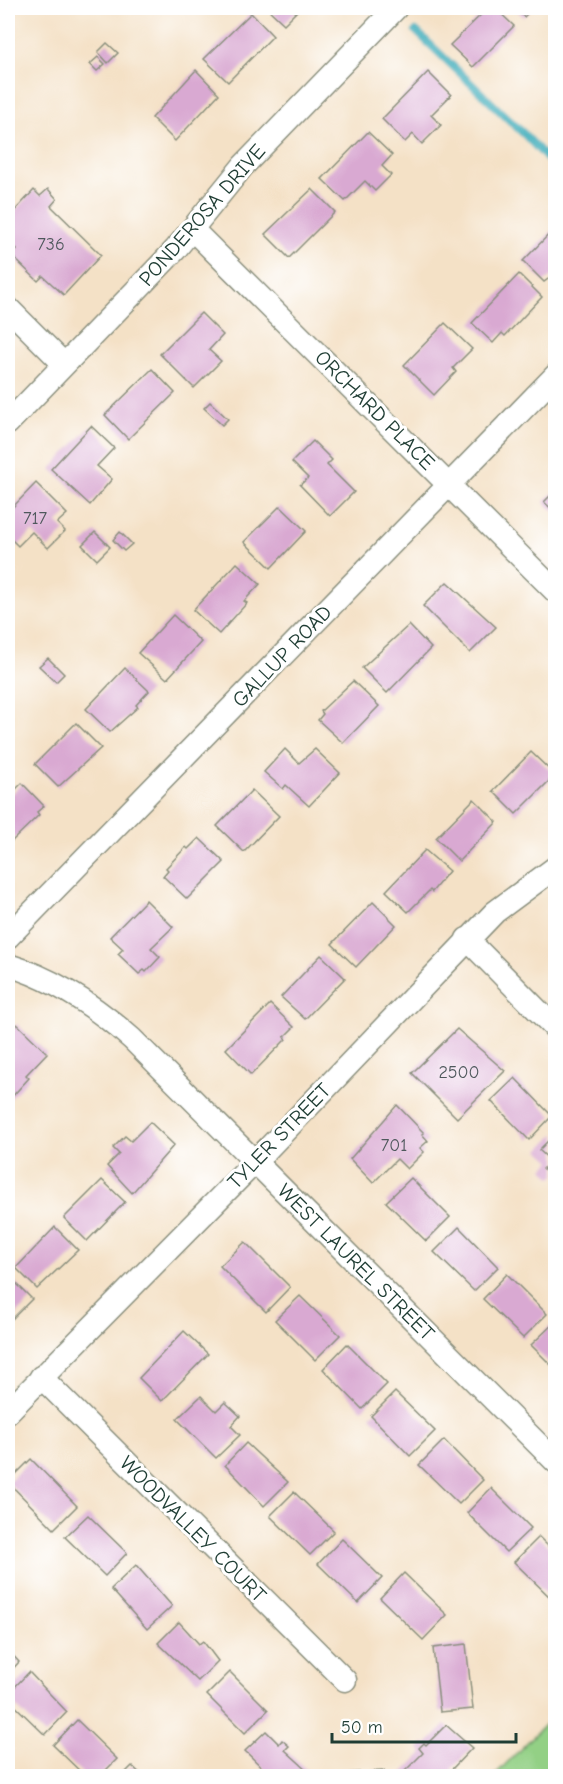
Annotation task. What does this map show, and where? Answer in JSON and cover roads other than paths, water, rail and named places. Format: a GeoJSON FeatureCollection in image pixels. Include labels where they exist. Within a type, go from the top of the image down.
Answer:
{"type":"FeatureCollection","features":[{"type":"Feature","properties":{"kind":"street","name":"PONDEROSA DRIVE"},"geometry":{"type":"LineString","coordinates":[[8,423],[193,230],[243,165],[396,8]]}},
{"type":"Feature","properties":{"kind":"street","name":"ORCHARD PLACE"},"geometry":{"type":"LineString","coordinates":[[193,230],[555,592]]}},
{"type":"Feature","properties":{"kind":"street"},"geometry":{"type":"LineString","coordinates":[[8,308],[64,364]]}},
{"type":"Feature","properties":{"kind":"street","name":"GALLUP ROAD"},"geometry":{"type":"LineString","coordinates":[[8,937],[555,375]]}},
{"type":"Feature","properties":{"kind":"street","name":"TYLER STREET"},"geometry":{"type":"LineString","coordinates":[[8,1412],[256,1161],[467,939],[495,912],[555,867]]}},
{"type":"Feature","properties":{"kind":"street"},"geometry":{"type":"LineString","coordinates":[[467,939],[555,1029]]}},
{"type":"Feature","properties":{"kind":"street","name":"WEST LAUREL STREET"},"geometry":{"type":"LineString","coordinates":[[8,965],[68,991],[112,1022],[256,1161],[555,1462]]}},
{"type":"Feature","properties":{"kind":"street","name":"WOODVALLEY COURT"},"geometry":{"type":"LineString","coordinates":[[41,1377],[345,1680]]}},
{"type":"Feature","properties":{"kind":"waterway"},"geometry":{"type":"LineString","coordinates":[[416,31],[525,135],[556,168]]}}]}
